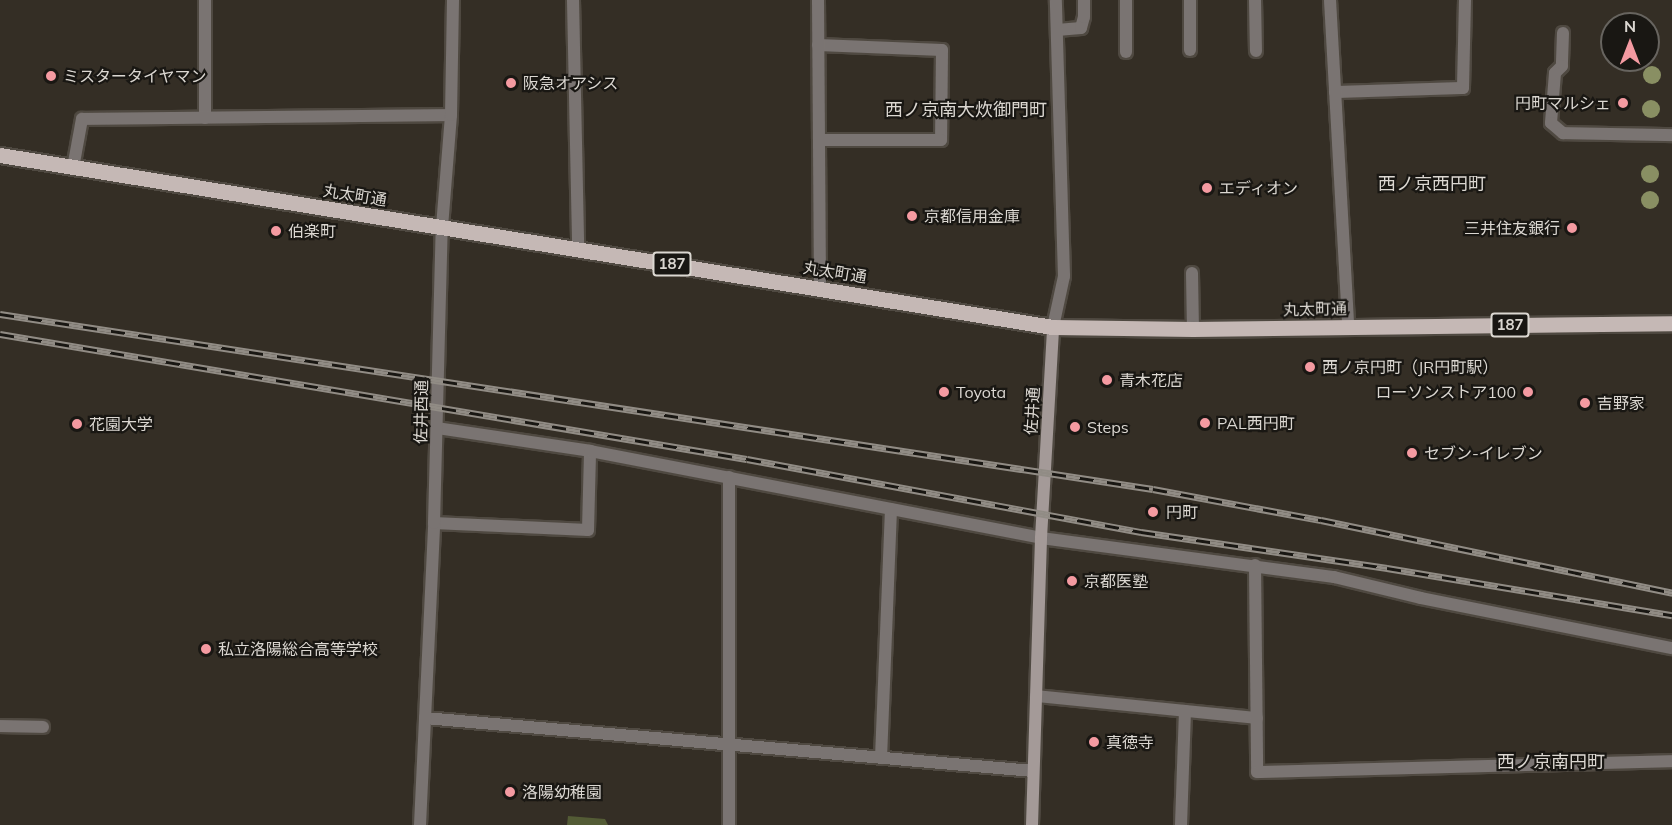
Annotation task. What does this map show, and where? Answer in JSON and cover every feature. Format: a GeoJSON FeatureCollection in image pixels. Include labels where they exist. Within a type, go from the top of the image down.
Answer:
{"type":"FeatureCollection","features":[{"type":"Feature","properties":{"kind":"main road","name":"丸太町通"},"geometry":{"type":"LineString","coordinates":[[0,155],[1053,327],[1193,329],[1672,323]]}},
{"type":"Feature","properties":{"kind":"street"},"geometry":{"type":"LineString","coordinates":[[206,0],[206,118]]}},
{"type":"Feature","properties":{"kind":"street","name":"佐井西通"},"geometry":{"type":"LineString","coordinates":[[420,825],[434,523],[442,227],[451,115],[453,0]]}},
{"type":"Feature","properties":{"kind":"street"},"geometry":{"type":"LineString","coordinates":[[573,0],[578,249]]}},
{"type":"Feature","properties":{"kind":"street"},"geometry":{"type":"LineString","coordinates":[[818,0],[820,288]]}},
{"type":"Feature","properties":{"kind":"street","name":"佐井通"},"geometry":{"type":"LineString","coordinates":[[1032,825],[1041,538],[1053,327],[1064,276],[1056,0]]}},
{"type":"Feature","properties":{"kind":"street"},"geometry":{"type":"LineString","coordinates":[[1057,30],[1081,28],[1084,18],[1084,0]]}},
{"type":"Feature","properties":{"kind":"street"},"geometry":{"type":"LineString","coordinates":[[1126,0],[1126,52]]}},
{"type":"Feature","properties":{"kind":"street"},"geometry":{"type":"LineString","coordinates":[[1190,0],[1190,50]]}},
{"type":"Feature","properties":{"kind":"street"},"geometry":{"type":"LineString","coordinates":[[1255,0],[1256,51]]}},
{"type":"Feature","properties":{"kind":"street"},"geometry":{"type":"LineString","coordinates":[[1330,0],[1348,327]]}},
{"type":"Feature","properties":{"kind":"street"},"geometry":{"type":"LineString","coordinates":[[1335,92],[1463,88],[1465,0]]}},
{"type":"Feature","properties":{"kind":"street"},"geometry":{"type":"LineString","coordinates":[[1563,33],[1562,66],[1555,73],[1551,123],[1563,133],[1672,135]]}},
{"type":"Feature","properties":{"kind":"street"},"geometry":{"type":"LineString","coordinates":[[818,45],[942,50],[941,140],[819,140]]}},
{"type":"Feature","properties":{"kind":"street"},"geometry":{"type":"LineString","coordinates":[[73,168],[82,119],[451,115]]}},
{"type":"Feature","properties":{"kind":"street"},"geometry":{"type":"LineString","coordinates":[[1192,273],[1193,329]]}},
{"type":"Feature","properties":{"kind":"street"},"geometry":{"type":"LineString","coordinates":[[437,428],[590,451],[1041,538],[1334,577],[1421,598],[1672,648]]}},
{"type":"Feature","properties":{"kind":"street"},"geometry":{"type":"LineString","coordinates":[[434,523],[588,530],[590,451]]}},
{"type":"Feature","properties":{"kind":"street"},"geometry":{"type":"LineString","coordinates":[[729,477],[729,825]]}},
{"type":"Feature","properties":{"kind":"street"},"geometry":{"type":"LineString","coordinates":[[881,758],[891,509]]}},
{"type":"Feature","properties":{"kind":"street"},"geometry":{"type":"LineString","coordinates":[[1255,565],[1257,772],[1672,761]]}},
{"type":"Feature","properties":{"kind":"street"},"geometry":{"type":"LineString","coordinates":[[1036,696],[1257,718]]}},
{"type":"Feature","properties":{"kind":"street"},"geometry":{"type":"LineString","coordinates":[[1181,825],[1185,711]]}},
{"type":"Feature","properties":{"kind":"street"},"geometry":{"type":"LineString","coordinates":[[424,718],[1033,771]]}},
{"type":"Feature","properties":{"kind":"street"},"geometry":{"type":"LineString","coordinates":[[0,726],[43,727]]}},
{"type":"Feature","properties":{"kind":"green space"},"geometry":{"type":"Polygon","coordinates":[[[568,816],[605,819],[608,825],[567,825],[568,816]]]}},
{"type":"Feature","properties":{"kind":"railway"},"geometry":{"type":"LineString","coordinates":[[0,314],[1153,489],[1321,520],[1672,593]]}},
{"type":"Feature","properties":{"kind":"railway"},"geometry":{"type":"LineString","coordinates":[[0,334],[747,459],[1141,532],[1387,568],[1672,615]]}},
{"type":"Feature","properties":{"kind":"place","name":"ミスタータイヤマン"},"geometry":{"type":"Point","coordinates":[51,76]}},
{"type":"Feature","properties":{"kind":"place","name":"阪急オアシス"},"geometry":{"type":"Point","coordinates":[511,83]}},
{"type":"Feature","properties":{"kind":"place","name":"円町マルシェ"},"geometry":{"type":"Point","coordinates":[1623,103]}},
{"type":"Feature","properties":{"kind":"place","name":"エディオン"},"geometry":{"type":"Point","coordinates":[1207,188]}},
{"type":"Feature","properties":{"kind":"place","name":"京都信用金庫"},"geometry":{"type":"Point","coordinates":[912,216]}},
{"type":"Feature","properties":{"kind":"place","name":"三井住友銀行"},"geometry":{"type":"Point","coordinates":[1572,228]}},
{"type":"Feature","properties":{"kind":"place","name":"伯楽町"},"geometry":{"type":"Point","coordinates":[276,231]}},
{"type":"Feature","properties":{"kind":"place","name":"西ノ京円町（JR円町駅）"},"geometry":{"type":"Point","coordinates":[1310,367]}},
{"type":"Feature","properties":{"kind":"place","name":"青木花店"},"geometry":{"type":"Point","coordinates":[1107,380]}},
{"type":"Feature","properties":{"kind":"place","name":"Toyota"},"geometry":{"type":"Point","coordinates":[944,392]}},
{"type":"Feature","properties":{"kind":"place","name":"ローソンストア100"},"geometry":{"type":"Point","coordinates":[1528,392]}},
{"type":"Feature","properties":{"kind":"place","name":"吉野家"},"geometry":{"type":"Point","coordinates":[1585,403]}},
{"type":"Feature","properties":{"kind":"place","name":"PAL西円町"},"geometry":{"type":"Point","coordinates":[1205,423]}},
{"type":"Feature","properties":{"kind":"place","name":"花園大学"},"geometry":{"type":"Point","coordinates":[77,424]}},
{"type":"Feature","properties":{"kind":"place","name":"Steps"},"geometry":{"type":"Point","coordinates":[1075,427]}},
{"type":"Feature","properties":{"kind":"place","name":"セブン-イレブン"},"geometry":{"type":"Point","coordinates":[1412,453]}},
{"type":"Feature","properties":{"kind":"place","name":"円町"},"geometry":{"type":"Point","coordinates":[1153,512]}},
{"type":"Feature","properties":{"kind":"place","name":"京都医塾"},"geometry":{"type":"Point","coordinates":[1072,581]}},
{"type":"Feature","properties":{"kind":"place","name":"私立洛陽総合高等学校"},"geometry":{"type":"Point","coordinates":[206,649]}},
{"type":"Feature","properties":{"kind":"place","name":"真徳寺"},"geometry":{"type":"Point","coordinates":[1094,742]}},
{"type":"Feature","properties":{"kind":"place","name":"洛陽幼稚園"},"geometry":{"type":"Point","coordinates":[510,792]}},
{"type":"Feature","properties":{"kind":"district","name":"西ノ京南大炊御門町"},"geometry":{"type":"Point","coordinates":[966,110]}},
{"type":"Feature","properties":{"kind":"district","name":"西ノ京西円町"},"geometry":{"type":"Point","coordinates":[1432,184]}},
{"type":"Feature","properties":{"kind":"district","name":"西ノ京南円町"},"geometry":{"type":"Point","coordinates":[1551,762]}}]}
